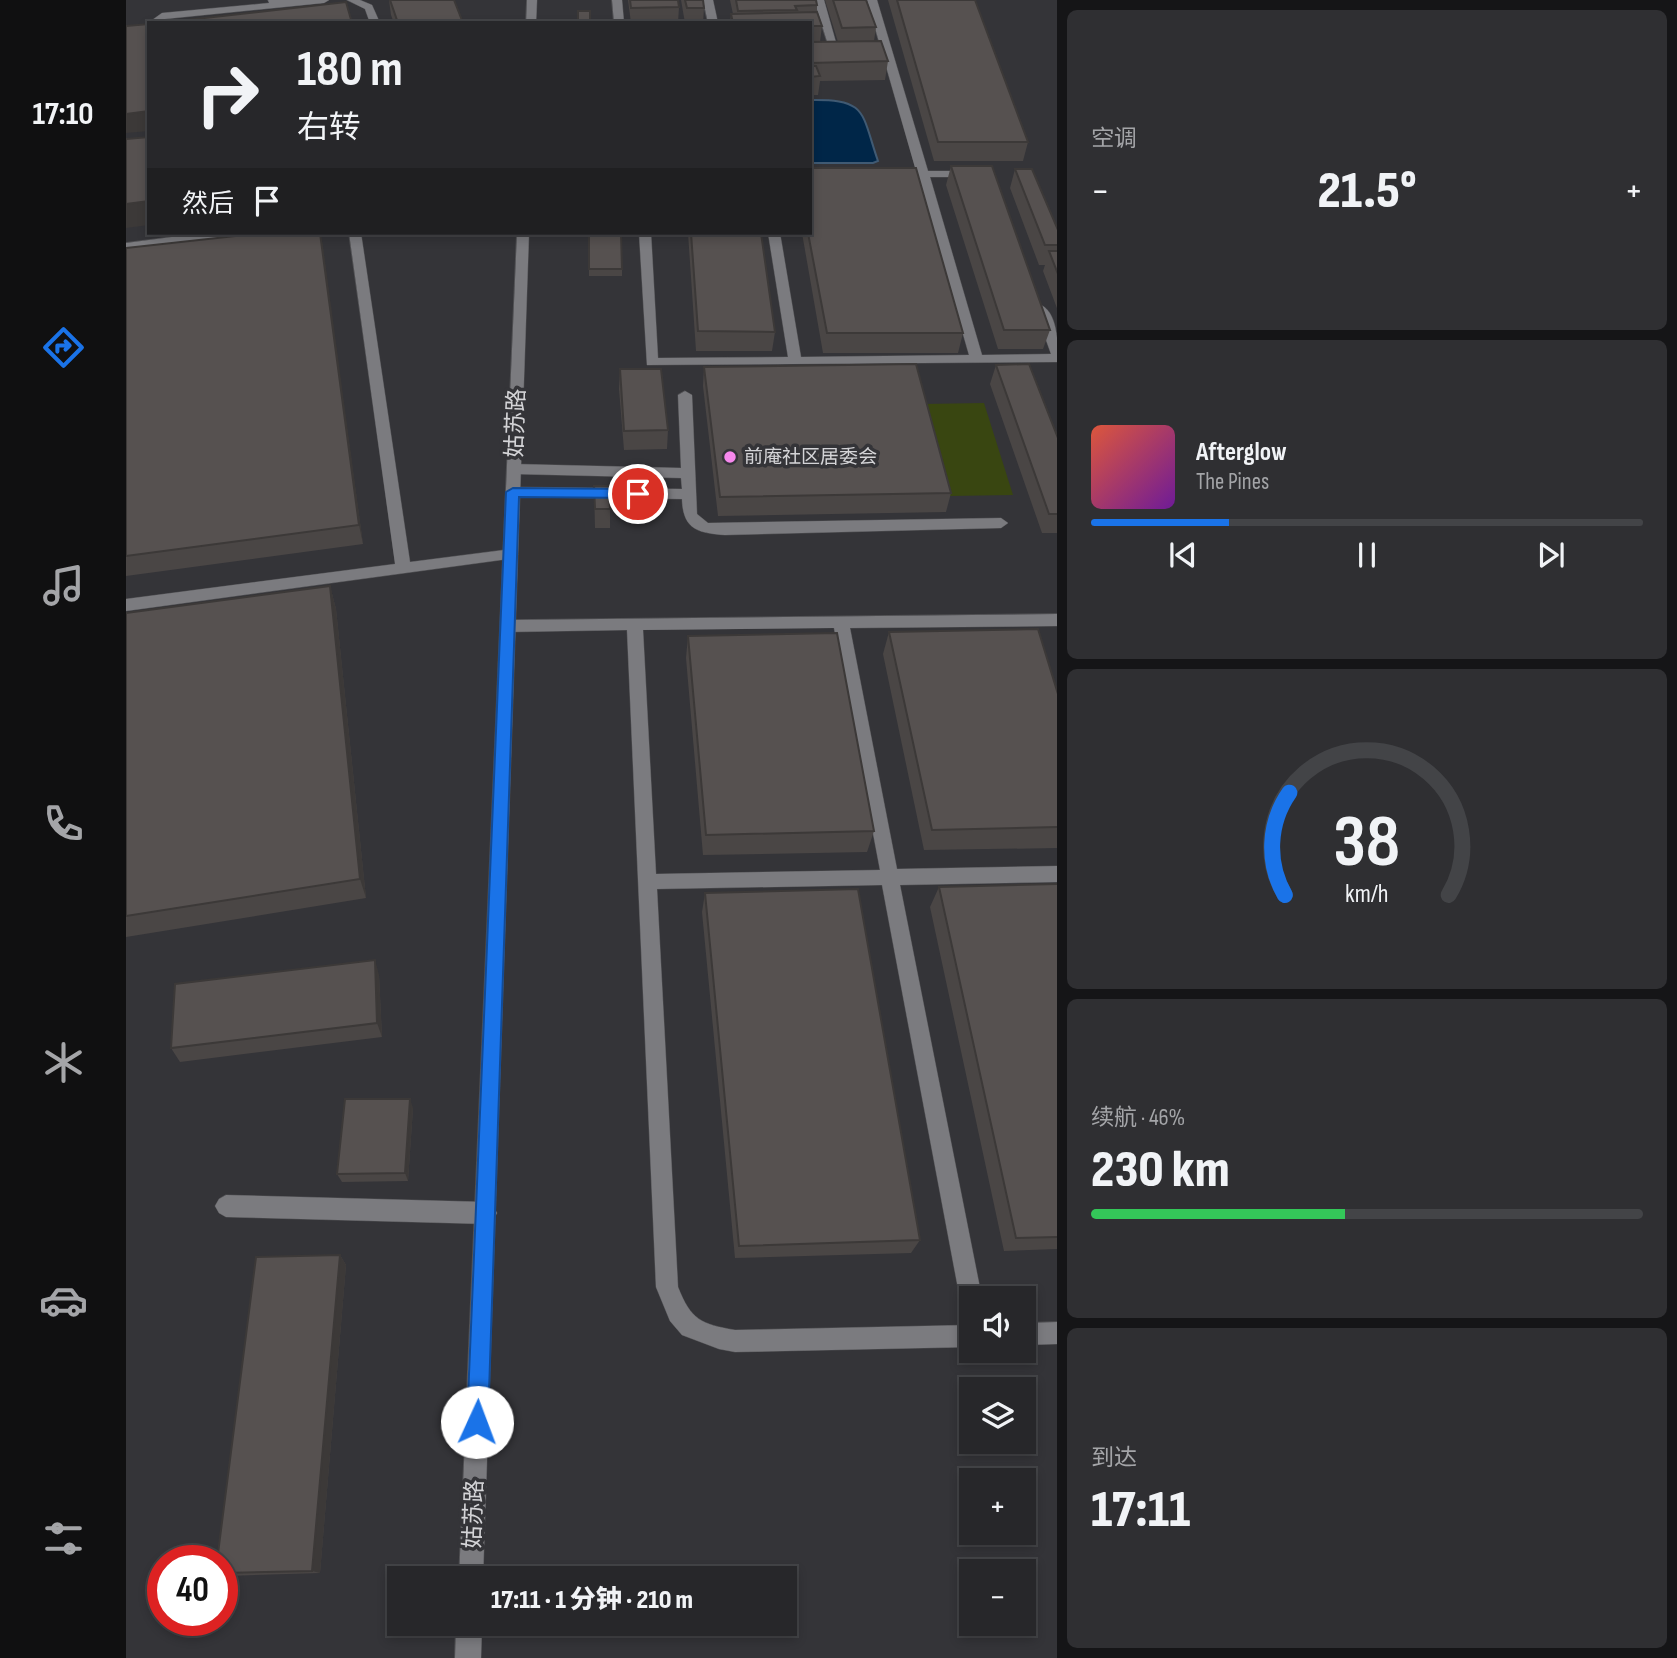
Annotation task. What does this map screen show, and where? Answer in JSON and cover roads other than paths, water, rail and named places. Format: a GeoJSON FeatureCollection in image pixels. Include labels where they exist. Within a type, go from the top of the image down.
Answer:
{"type":"FeatureCollection","features":[{"type":"Feature","properties":{"kind":"street"},"geometry":{"type":"LineString","coordinates":[[154,21],[162,16],[324,0]]}},
{"type":"Feature","properties":{"kind":"street"},"geometry":{"type":"LineString","coordinates":[[352,0],[369,7],[374,21]]}},
{"type":"Feature","properties":{"kind":"street"},"geometry":{"type":"LineString","coordinates":[[531,21],[532,0]]}},
{"type":"Feature","properties":{"kind":"street"},"geometry":{"type":"LineString","coordinates":[[617,0],[619,21]]}},
{"type":"Feature","properties":{"kind":"street"},"geometry":{"type":"LineString","coordinates":[[708,0],[713,21]]}},
{"type":"Feature","properties":{"kind":"street"},"geometry":{"type":"LineString","coordinates":[[819,0],[835,51]]}},
{"type":"Feature","properties":{"kind":"street"},"geometry":{"type":"LineString","coordinates":[[872,0],[880,51],[925,174],[977,359]]}},
{"type":"Feature","properties":{"kind":"street"},"geometry":{"type":"LineString","coordinates":[[823,52],[848,51]]}},
{"type":"Feature","properties":{"kind":"street"},"geometry":{"type":"LineString","coordinates":[[899,174],[979,174]]}},
{"type":"Feature","properties":{"kind":"street"},"geometry":{"type":"LineString","coordinates":[[126,247],[212,235]]}},
{"type":"Feature","properties":{"kind":"street"},"geometry":{"type":"LineString","coordinates":[[355,235],[403,568]]}},
{"type":"Feature","properties":{"kind":"street","name":"姑苏路"},"geometry":{"type":"LineString","coordinates":[[471,1566],[523,235]]}},
{"type":"Feature","properties":{"kind":"street"},"geometry":{"type":"LineString","coordinates":[[645,235],[652,362],[1057,357]]}},
{"type":"Feature","properties":{"kind":"street"},"geometry":{"type":"LineString","coordinates":[[774,235],[795,360]]}},
{"type":"Feature","properties":{"kind":"street"},"geometry":{"type":"LineString","coordinates":[[1034,290],[1057,354]]}},
{"type":"Feature","properties":{"kind":"street"},"geometry":{"type":"LineString","coordinates":[[685,396],[688,494],[693,521],[702,527],[713,530],[1001,523]]}},
{"type":"Feature","properties":{"kind":"street"},"geometry":{"type":"LineString","coordinates":[[514,468],[687,472]]}},
{"type":"Feature","properties":{"kind":"street"},"geometry":{"type":"LineString","coordinates":[[513,492],[688,494]]}},
{"type":"Feature","properties":{"kind":"street"},"geometry":{"type":"LineString","coordinates":[[126,605],[511,554]]}},
{"type":"Feature","properties":{"kind":"street"},"geometry":{"type":"LineString","coordinates":[[508,626],[841,623],[1056,625]]}},
{"type":"Feature","properties":{"kind":"street"},"geometry":{"type":"LineString","coordinates":[[841,623],[969,1286]]}},
{"type":"Feature","properties":{"kind":"street"},"geometry":{"type":"LineString","coordinates":[[635,625],[667,1287],[681,1322],[702,1336],[735,1341],[959,1335]]}},
{"type":"Feature","properties":{"kind":"street"},"geometry":{"type":"LineString","coordinates":[[647,882],[1057,874]]}},
{"type":"Feature","properties":{"kind":"street"},"geometry":{"type":"LineString","coordinates":[[226,1206],[486,1213]]}},
{"type":"Feature","properties":{"kind":"street"},"geometry":{"type":"LineString","coordinates":[[1036,1334],[1057,1333]]}},
{"type":"Feature","properties":{"kind":"street"},"geometry":{"type":"LineString","coordinates":[[468,1658],[469,1636]]}},
{"type":"Feature","properties":{"kind":"water"},"geometry":{"type":"Polygon","coordinates":[[[812,100],[843,102],[859,112],[878,161],[812,163],[812,100]]]}},
{"type":"Feature","properties":{"kind":"place","name":"前庵社区居委会"},"geometry":{"type":"Point","coordinates":[730,457]}}]}
